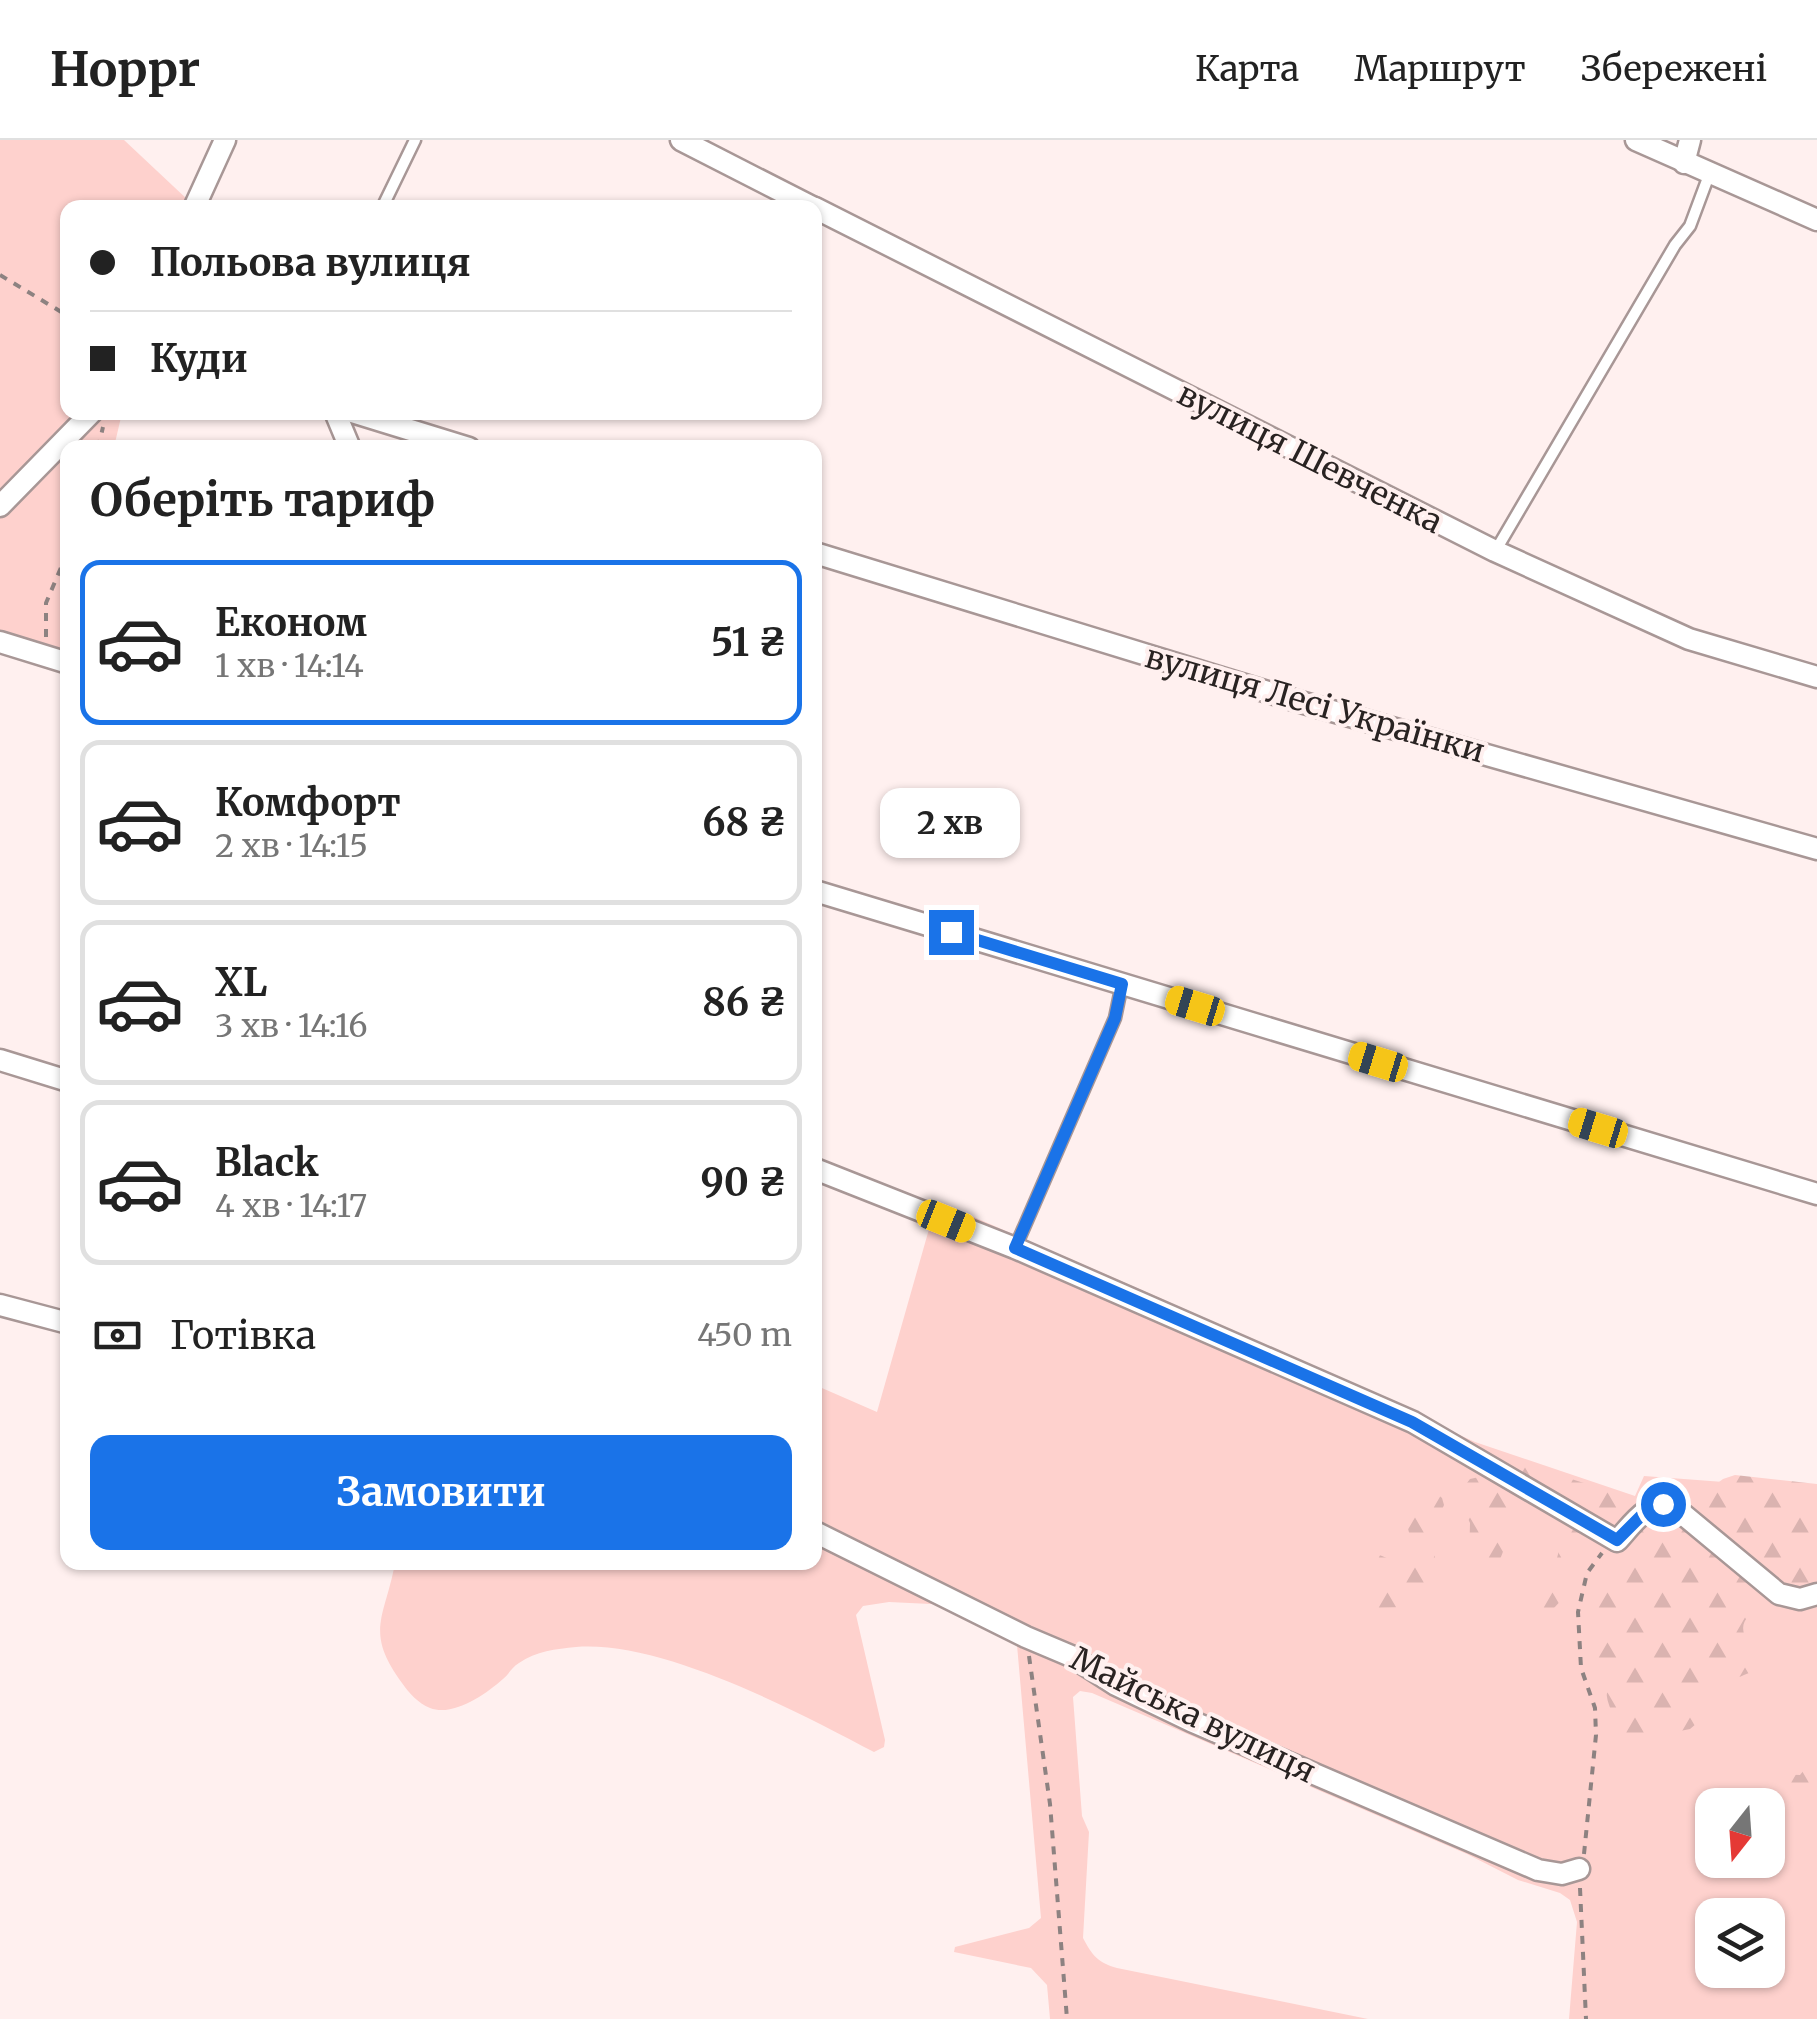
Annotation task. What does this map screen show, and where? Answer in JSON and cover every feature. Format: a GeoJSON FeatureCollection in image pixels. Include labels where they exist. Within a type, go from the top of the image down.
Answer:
{"type":"FeatureCollection","features":[{"type":"Feature","properties":{"kind":"street"},"geometry":{"type":"LineString","coordinates":[[198,200],[225,140]]}},
{"type":"Feature","properties":{"kind":"street","name":"вулиця Шевченка"},"geometry":{"type":"LineString","coordinates":[[681,140],[799,200]]}},
{"type":"Feature","properties":{"kind":"street"},"geometry":{"type":"LineString","coordinates":[[1636,140],[1817,220]]}},
{"type":"Feature","properties":{"kind":"street"},"geometry":{"type":"LineString","coordinates":[[1684,163],[1690,140]]}},
{"type":"Feature","properties":{"kind":"street","name":"вулиця Шевченка"},"geometry":{"type":"LineString","coordinates":[[822,212],[1495,551],[1689,639],[1817,677]]}},
{"type":"Feature","properties":{"kind":"street"},"geometry":{"type":"LineString","coordinates":[[65,440],[84,420]]}},
{"type":"Feature","properties":{"kind":"street"},"geometry":{"type":"LineString","coordinates":[[378,420],[443,440]]}},
{"type":"Feature","properties":{"kind":"street"},"geometry":{"type":"LineString","coordinates":[[0,506],[60,445]]}},
{"type":"Feature","properties":{"kind":"street","name":"вулиця Лесі Українки"},"geometry":{"type":"LineString","coordinates":[[822,555],[1297,701],[1817,849]]}},
{"type":"Feature","properties":{"kind":"street"},"geometry":{"type":"LineString","coordinates":[[0,642],[60,661]]}},
{"type":"Feature","properties":{"kind":"street"},"geometry":{"type":"LineString","coordinates":[[822,893],[1817,1194]]}},
{"type":"Feature","properties":{"kind":"street"},"geometry":{"type":"LineString","coordinates":[[0,1060],[60,1079]]}},
{"type":"Feature","properties":{"kind":"street"},"geometry":{"type":"LineString","coordinates":[[822,1172],[1015,1248],[1412,1422],[1617,1540],[1648,1509],[1663,1504],[1672,1506],[1779,1594],[1800,1599],[1817,1594]]}},
{"type":"Feature","properties":{"kind":"street"},"geometry":{"type":"LineString","coordinates":[[0,1305],[60,1322]]}},
{"type":"Feature","properties":{"kind":"street","name":"Майська вулиця"},"geometry":{"type":"LineString","coordinates":[[822,1535],[1072,1656],[1116,1684],[1191,1721],[1538,1870],[1562,1874],[1579,1869]]}},
{"type":"Feature","properties":{"kind":"lane"},"geometry":{"type":"LineString","coordinates":[[386,200],[415,140]]}},
{"type":"Feature","properties":{"kind":"lane"},"geometry":{"type":"LineString","coordinates":[[1495,551],[1674,245],[1690,226],[1708,174]]}},
{"type":"Feature","properties":{"kind":"lane"},"geometry":{"type":"LineString","coordinates":[[1015,1248],[1115,1018],[1122,984]]}},
{"type":"Feature","properties":{"kind":"path"},"geometry":{"type":"LineString","coordinates":[[0,275],[60,311]]}},
{"type":"Feature","properties":{"kind":"path"},"geometry":{"type":"LineString","coordinates":[[60,570],[46,603],[46,641],[60,656]]}},
{"type":"Feature","properties":{"kind":"path"},"geometry":{"type":"LineString","coordinates":[[1586,2019],[1579,1869],[1587,1844],[1596,1735],[1595,1708],[1581,1668],[1578,1612],[1587,1573],[1617,1540]]}},
{"type":"Feature","properties":{"kind":"path"},"geometry":{"type":"LineString","coordinates":[[1026,1637],[1050,1804],[1067,2019]]}},
{"type":"Feature","properties":{"kind":"green space"},"geometry":{"type":"Polygon","coordinates":[[[0,140],[124,140],[188,200],[60,200],[60,420],[120,420],[116,440],[60,440],[60,648],[0,630],[0,140]]]}},
{"type":"Feature","properties":{"kind":"green space"},"geometry":{"type":"Polygon","coordinates":[[[937,1201],[1475,1442],[1635,1496],[1644,1476],[1817,1489],[1817,2019],[1569,2019],[1577,1922],[1570,1900],[1560,1893],[1518,1880],[1467,1854],[1080,1691],[1073,1697],[1082,1816],[1089,1832],[1083,1938],[1093,1954],[1117,1968],[1368,2019],[1050,2019],[1047,1985],[1031,1968],[954,1952],[955,1947],[1029,1928],[1041,1918],[1017,1645],[1013,1636],[951,1605],[889,1602],[863,1606],[856,1615],[885,1740],[884,1747],[874,1752],[729,1682],[648,1655],[610,1648],[576,1647],[532,1656],[478,1698],[449,1710],[430,1708],[405,1687],[390,1665],[380,1637],[393,1570],[822,1570],[822,1388],[877,1412],[937,1201]]]}},
{"type":"Feature","properties":{"kind":"green space"},"geometry":{"type":"Polygon","coordinates":[[[1525,1464],[1624,1496],[1636,1511],[1614,1528],[1520,1476],[1525,1464]]]}},
{"type":"Feature","properties":{"kind":"green space"},"geometry":{"type":"Polygon","coordinates":[[[1735,1475],[1817,1484],[1817,1584],[1802,1590],[1781,1587],[1706,1526],[1701,1516],[1703,1494],[1735,1475]]]}},
{"type":"Feature","properties":{"kind":"green space"},"geometry":{"type":"Polygon","coordinates":[[[1479,1477],[1507,1486],[1518,1495],[1502,1554],[1486,1573],[1474,1571],[1469,1564],[1470,1523],[1460,1501],[1460,1492],[1470,1479],[1479,1477]]]}},
{"type":"Feature","properties":{"kind":"green space"},"geometry":{"type":"Polygon","coordinates":[[[1434,1491],[1444,1505],[1432,1533],[1435,1558],[1426,1596],[1408,1607],[1378,1608],[1373,1601],[1375,1582],[1364,1569],[1371,1553],[1413,1568],[1416,1558],[1407,1525],[1434,1491]]]}},
{"type":"Feature","properties":{"kind":"green space"},"geometry":{"type":"Polygon","coordinates":[[[1650,1514],[1671,1514],[1689,1533],[1751,1580],[1756,1605],[1743,1629],[1758,1643],[1761,1653],[1758,1669],[1700,1688],[1696,1696],[1696,1724],[1690,1729],[1665,1734],[1646,1757],[1624,1761],[1613,1747],[1613,1717],[1607,1681],[1591,1640],[1590,1606],[1600,1576],[1619,1578],[1620,1549],[1650,1514]]]}},
{"type":"Feature","properties":{"kind":"green space"},"geometry":{"type":"Polygon","coordinates":[[[1568,1517],[1584,1532],[1566,1595],[1554,1608],[1551,1621],[1545,1623],[1538,1616],[1547,1598],[1549,1574],[1568,1517]]]}},
{"type":"Feature","properties":{"kind":"green space"},"geometry":{"type":"Polygon","coordinates":[[[1817,1754],[1817,1799],[1785,1800],[1785,1788],[1766,1788],[1763,1781],[1772,1774],[1800,1775],[1817,1754]]]}},
{"type":"Feature","properties":{"kind":"route"},"geometry":{"type":"LineString","coordinates":[[951,932],[1122,984],[1115,1018],[1015,1248],[1412,1422],[1617,1540],[1648,1509],[1663,1504]]}}]}
